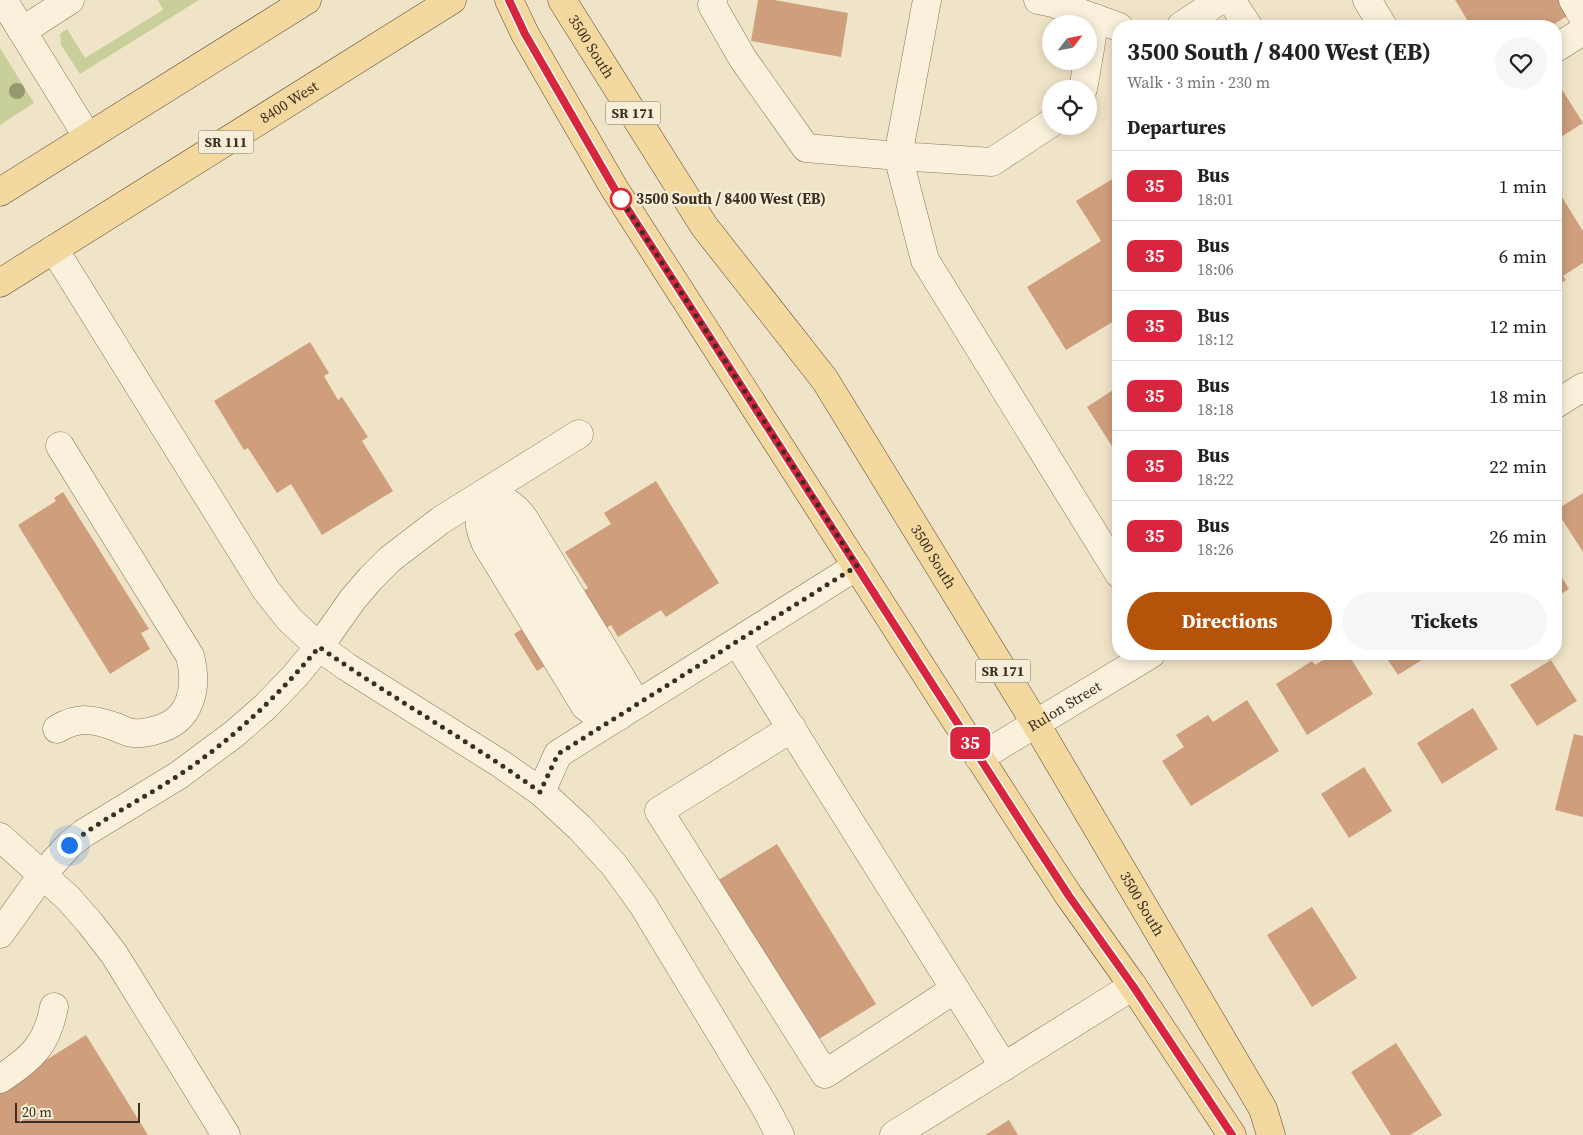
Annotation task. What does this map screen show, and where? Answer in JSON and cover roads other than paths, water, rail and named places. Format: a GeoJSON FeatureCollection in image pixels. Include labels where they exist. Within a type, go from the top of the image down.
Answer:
{"type":"FeatureCollection","features":[{"type":"Feature","properties":{"kind":"main road"},"geometry":{"type":"LineString","coordinates":[[0,192],[307,0]]}},
{"type":"Feature","properties":{"kind":"main road","name":"8400 West"},"geometry":{"type":"LineString","coordinates":[[0,283],[452,0]]}},
{"type":"Feature","properties":{"kind":"main road"},"geometry":{"type":"LineString","coordinates":[[509,0],[525,34],[614,188],[1069,896],[1133,986],[1232,1135]]}},
{"type":"Feature","properties":{"kind":"main road","name":"3500 South"},"geometry":{"type":"LineString","coordinates":[[562,0],[704,226],[825,380],[1036,724],[1263,1109],[1272,1135]]}},
{"type":"Feature","properties":{"kind":"street"},"geometry":{"type":"LineString","coordinates":[[70,0],[8,14],[87,136]]}},
{"type":"Feature","properties":{"kind":"street"},"geometry":{"type":"LineString","coordinates":[[713,0],[712,5],[744,59],[806,148],[992,162],[1042,130]]}},
{"type":"Feature","properties":{"kind":"street"},"geometry":{"type":"LineString","coordinates":[[927,0],[898,156],[925,260],[1112,563]]}},
{"type":"Feature","properties":{"kind":"street"},"geometry":{"type":"LineString","coordinates":[[1038,0],[1053,2],[1107,23],[1098,39]]}},
{"type":"Feature","properties":{"kind":"street"},"geometry":{"type":"LineString","coordinates":[[1190,20],[1220,0]]}},
{"type":"Feature","properties":{"kind":"street"},"geometry":{"type":"LineString","coordinates":[[1231,0],[1244,20]]}},
{"type":"Feature","properties":{"kind":"street"},"geometry":{"type":"LineString","coordinates":[[1367,0],[1379,20]]}},
{"type":"Feature","properties":{"kind":"street"},"geometry":{"type":"LineString","coordinates":[[1573,0],[1583,17]]}},
{"type":"Feature","properties":{"kind":"street"},"geometry":{"type":"LineString","coordinates":[[1562,44],[1583,31]]}},
{"type":"Feature","properties":{"kind":"street"},"geometry":{"type":"LineString","coordinates":[[54,249],[266,590],[289,619],[319,647],[347,667],[500,764],[540,792],[580,828],[614,865],[643,905],[780,1135]]}},
{"type":"Feature","properties":{"kind":"street"},"geometry":{"type":"LineString","coordinates":[[1562,400],[1583,387]]}},
{"type":"Feature","properties":{"kind":"street"},"geometry":{"type":"LineString","coordinates":[[0,934],[56,858],[84,833],[179,775],[234,734],[271,701],[294,678],[353,599],[390,559],[441,520],[579,434]]}},
{"type":"Feature","properties":{"kind":"street"},"geometry":{"type":"LineString","coordinates":[[57,729],[67,723],[89,719],[133,733],[160,729],[182,715],[190,702],[194,688],[194,672],[190,656],[60,446]]}},
{"type":"Feature","properties":{"kind":"street"},"geometry":{"type":"LineString","coordinates":[[483,494],[496,496],[508,502],[518,510],[525,520],[628,689],[625,708],[619,716],[599,715],[584,706],[486,544],[481,533],[478,514],[483,494]]}},
{"type":"Feature","properties":{"kind":"street"},"geometry":{"type":"LineString","coordinates":[[540,792],[558,754],[857,566]]}},
{"type":"Feature","properties":{"kind":"street"},"geometry":{"type":"LineString","coordinates":[[737,642],[1004,1067]]}},
{"type":"Feature","properties":{"kind":"street","name":"Rulon Street"},"geometry":{"type":"LineString","coordinates":[[979,758],[1141,660]]}},
{"type":"Feature","properties":{"kind":"street"},"geometry":{"type":"LineString","coordinates":[[792,728],[659,811],[664,820],[825,1074],[955,989]]}},
{"type":"Feature","properties":{"kind":"street"},"geometry":{"type":"LineString","coordinates":[[0,837],[68,898],[114,954],[226,1135]]}},
{"type":"Feature","properties":{"kind":"street"},"geometry":{"type":"LineString","coordinates":[[894,1135],[1133,986]]}},
{"type":"Feature","properties":{"kind":"street"},"geometry":{"type":"LineString","coordinates":[[0,1079],[20,1067],[44,1041],[51,1025],[54,1007]]}},
{"type":"Feature","properties":{"kind":"place","name":"3500 South / 8400 West (EB)"},"geometry":{"type":"Point","coordinates":[621,199]}}]}
